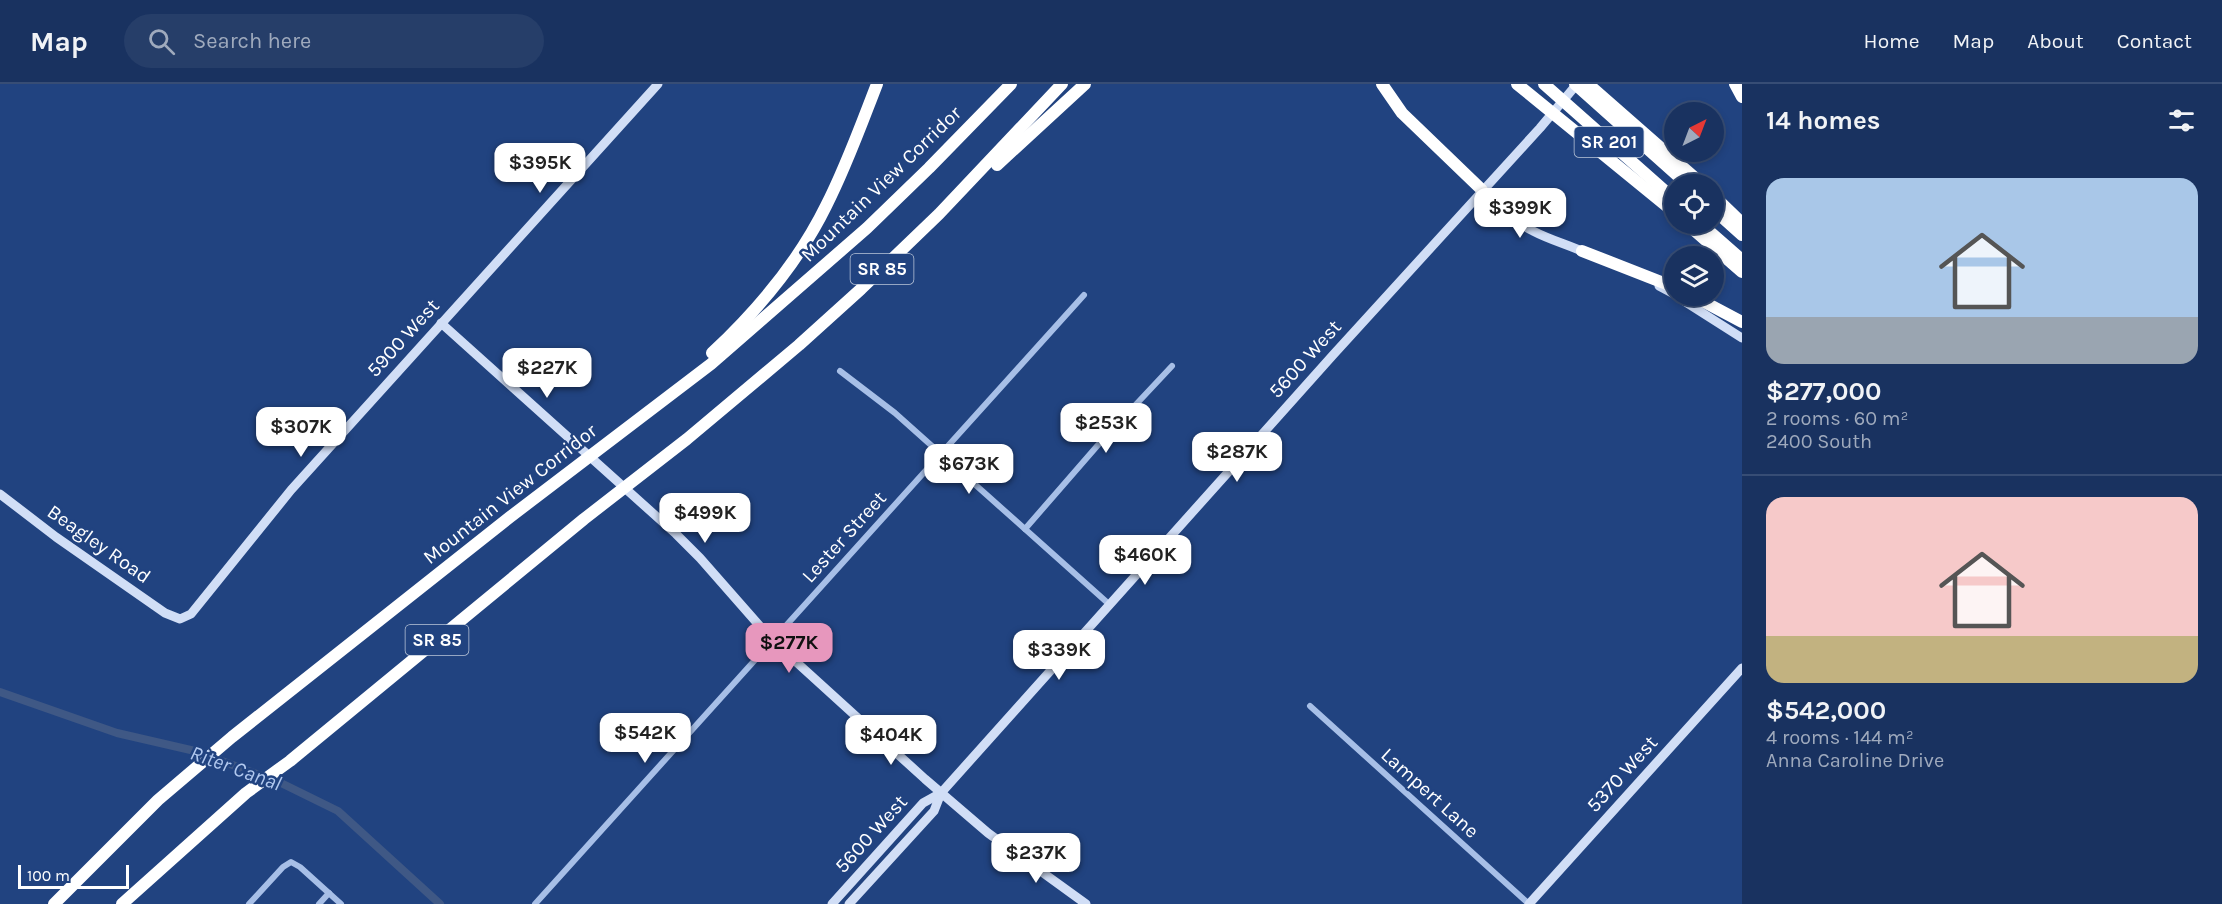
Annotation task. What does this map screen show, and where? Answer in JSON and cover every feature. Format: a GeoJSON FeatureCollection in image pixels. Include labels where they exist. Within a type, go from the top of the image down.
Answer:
{"type":"FeatureCollection","features":[{"type":"Feature","properties":{"kind":"highway"},"geometry":{"type":"LineString","coordinates":[[639,418],[742,324],[795,260],[834,190],[877,84]]}},
{"type":"Feature","properties":{"kind":"highway","name":"Mountain View Corridor"},"geometry":{"type":"LineString","coordinates":[[54,904],[150,808],[232,737],[711,364],[836,256],[929,168],[1011,84]]}},
{"type":"Feature","properties":{"kind":"highway","name":"SR 85"},"geometry":{"type":"LineString","coordinates":[[122,904],[246,794],[290,761],[584,519],[687,439],[861,289],[939,214],[1062,84]]}},
{"type":"Feature","properties":{"kind":"highway"},"geometry":{"type":"LineString","coordinates":[[861,289],[895,261],[1085,84]]}},
{"type":"Feature","properties":{"kind":"highway"},"geometry":{"type":"LineString","coordinates":[[1382,84],[1410,121],[1482,190]]}},
{"type":"Feature","properties":{"kind":"highway"},"geometry":{"type":"LineString","coordinates":[[1517,84],[1664,204]]}},
{"type":"Feature","properties":{"kind":"highway","name":"SR 201"},"geometry":{"type":"LineString","coordinates":[[1544,84],[1664,191]]}},
{"type":"Feature","properties":{"kind":"highway","name":"SR 201"},"geometry":{"type":"LineString","coordinates":[[1576,84],[1676,174]]}},
{"type":"Feature","properties":{"kind":"highway"},"geometry":{"type":"LineString","coordinates":[[1588,84],[1691,174]]}},
{"type":"Feature","properties":{"kind":"highway"},"geometry":{"type":"LineString","coordinates":[[1735,84],[1742,97]]}},
{"type":"Feature","properties":{"kind":"highway"},"geometry":{"type":"LineString","coordinates":[[1724,206],[1742,223]]}},
{"type":"Feature","properties":{"kind":"highway"},"geometry":{"type":"LineString","coordinates":[[1724,219],[1742,235]]}},
{"type":"Feature","properties":{"kind":"highway"},"geometry":{"type":"LineString","coordinates":[[1698,234],[1742,272]]}},
{"type":"Feature","properties":{"kind":"highway"},"geometry":{"type":"LineString","coordinates":[[1712,234],[1742,260]]}},
{"type":"Feature","properties":{"kind":"highway"},"geometry":{"type":"LineString","coordinates":[[1582,251],[1664,283]]}},
{"type":"Feature","properties":{"kind":"highway"},"geometry":{"type":"LineString","coordinates":[[1712,306],[1742,322]]}},
{"type":"Feature","properties":{"kind":"street","name":"5900 West"},"geometry":{"type":"LineString","coordinates":[[180,619],[195,610],[291,490],[658,84]]}},
{"type":"Feature","properties":{"kind":"street","name":"5600 West"},"geometry":{"type":"LineString","coordinates":[[835,903],[922,803],[941,793],[1540,128],[1576,84]]}},
{"type":"Feature","properties":{"kind":"street"},"geometry":{"type":"LineString","coordinates":[[1482,190],[1508,214],[1540,234],[1664,290]]}},
{"type":"Feature","properties":{"kind":"street","name":"Lester Street"},"geometry":{"type":"LineString","coordinates":[[535,904],[1084,295]]}},
{"type":"Feature","properties":{"kind":"street"},"geometry":{"type":"LineString","coordinates":[[1692,306],[1742,338]]}},
{"type":"Feature","properties":{"kind":"street"},"geometry":{"type":"LineString","coordinates":[[441,323],[700,558],[772,640],[941,793],[1001,843],[1086,904]]}},
{"type":"Feature","properties":{"kind":"street"},"geometry":{"type":"LineString","coordinates":[[1025,529],[1098,445],[1172,366]]}},
{"type":"Feature","properties":{"kind":"street"},"geometry":{"type":"LineString","coordinates":[[840,371],[876,397],[942,453],[1110,605]]}},
{"type":"Feature","properties":{"kind":"street","name":"Beagley Road"},"geometry":{"type":"LineString","coordinates":[[0,494],[56,537],[165,613],[180,619]]}},
{"type":"Feature","properties":{"kind":"street","name":"5370 West"},"geometry":{"type":"LineString","coordinates":[[1529,904],[1742,668]]}},
{"type":"Feature","properties":{"kind":"street","name":"Lampert Lane"},"geometry":{"type":"LineString","coordinates":[[1310,706],[1529,904]]}},
{"type":"Feature","properties":{"kind":"street","name":"5600 West"},"geometry":{"type":"LineString","coordinates":[[849,904],[934,811],[941,793]]}},
{"type":"Feature","properties":{"kind":"street"},"geometry":{"type":"LineString","coordinates":[[249,904],[283,867],[291,862],[300,867],[341,904]]}},
{"type":"Feature","properties":{"kind":"street"},"geometry":{"type":"LineString","coordinates":[[320,904],[329,893]]}},
{"type":"Feature","properties":{"kind":"waterway","name":"Riter Canal"},"geometry":{"type":"LineString","coordinates":[[0,692],[117,733],[195,751],[281,783],[338,811],[440,904]]}}]}
